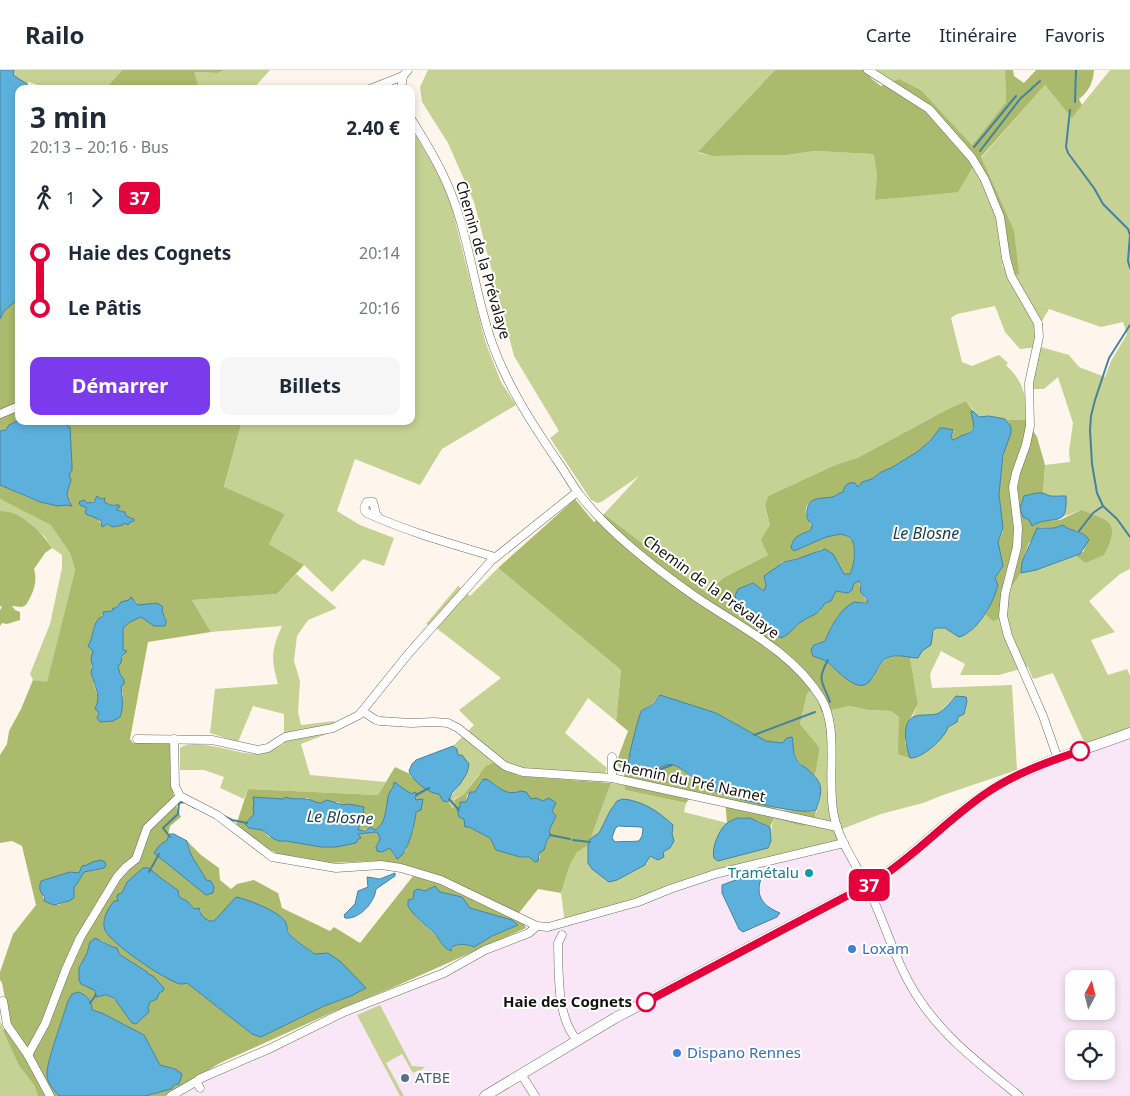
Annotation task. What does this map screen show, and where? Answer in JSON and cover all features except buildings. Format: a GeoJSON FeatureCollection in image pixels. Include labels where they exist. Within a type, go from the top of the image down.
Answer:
{"type":"FeatureCollection","features":[{"type":"Feature","properties":{"kind":"main road"},"geometry":{"type":"LineString","coordinates":[[485,1096],[576,1040],[867,886],[897,868],[959,814],[987,793],[1019,774],[1130,734]]}},
{"type":"Feature","properties":{"kind":"street"},"geometry":{"type":"LineString","coordinates":[[868,70],[929,109],[972,158],[985,180],[1000,217],[1006,258],[1011,276],[1038,323],[1039,337],[1029,383],[1030,426],[1013,487],[1018,528],[1017,547],[1007,586],[1003,616],[1005,629],[1043,716],[1058,759]]}},
{"type":"Feature","properties":{"kind":"street"},"geometry":{"type":"LineString","coordinates":[[380,85],[406,73]]}},
{"type":"Feature","properties":{"kind":"street"},"geometry":{"type":"LineString","coordinates":[[402,85],[406,73]]}},
{"type":"Feature","properties":{"kind":"street"},"geometry":{"type":"LineString","coordinates":[[388,82],[394,85]]}},
{"type":"Feature","properties":{"kind":"street","name":"Chemin de la Prévalaye"},"geometry":{"type":"LineString","coordinates":[[415,126],[443,174],[455,205],[491,341],[508,382],[577,492],[593,512],[642,555],[696,597],[750,630],[792,663],[822,699],[830,722],[830,790],[834,817],[844,843],[867,886],[904,973],[936,1023],[969,1056],[1019,1096]]}},
{"type":"Feature","properties":{"kind":"street"},"geometry":{"type":"LineString","coordinates":[[0,414],[15,408]]}},
{"type":"Feature","properties":{"kind":"street"},"geometry":{"type":"LineString","coordinates":[[137,739],[212,740],[258,750],[268,748],[285,737],[341,726],[362,711],[455,600],[495,557],[577,492]]}},
{"type":"Feature","properties":{"kind":"street"},"geometry":{"type":"LineString","coordinates":[[379,518],[404,532],[495,557]]}},
{"type":"Feature","properties":{"kind":"street","name":"Chemin du Pré Namet"},"geometry":{"type":"LineString","coordinates":[[362,711],[380,721],[448,723],[458,728],[497,761],[513,770],[612,778],[837,827]]}},
{"type":"Feature","properties":{"kind":"street"},"geometry":{"type":"LineString","coordinates":[[174,739],[175,786],[180,796],[217,815],[272,857],[336,868],[382,865],[401,868],[441,880],[537,926],[554,925],[638,902],[670,888],[715,874],[844,843]]}},
{"type":"Feature","properties":{"kind":"street"},"geometry":{"type":"LineString","coordinates":[[612,757],[612,778]]}},
{"type":"Feature","properties":{"kind":"street"},"geometry":{"type":"LineString","coordinates":[[28,1055],[45,1024],[80,938],[117,877],[136,859],[147,828],[180,796]]}},
{"type":"Feature","properties":{"kind":"street"},"geometry":{"type":"LineString","coordinates":[[171,1096],[344,1012],[444,973],[484,950],[529,933],[537,926]]}},
{"type":"Feature","properties":{"kind":"street"},"geometry":{"type":"LineString","coordinates":[[562,935],[558,943],[560,994],[565,1018],[576,1040]]}},
{"type":"Feature","properties":{"kind":"street"},"geometry":{"type":"LineString","coordinates":[[3,1000],[7,1025],[28,1055],[50,1096]]}},
{"type":"Feature","properties":{"kind":"street"},"geometry":{"type":"LineString","coordinates":[[521,1074],[535,1096]]}},
{"type":"Feature","properties":{"kind":"shaded area"},"geometry":{"type":"Polygon","coordinates":[[[1130,737],[1130,1096],[175,1096],[184,1090],[257,1058],[344,1014],[514,940],[671,889],[842,843],[867,886],[882,884],[906,868],[968,811],[1020,777],[1130,737]]]}},
{"type":"Feature","properties":{"kind":"green space"},"geometry":{"type":"Polygon","coordinates":[[[14,70],[122,70],[109,85],[38,85],[29,82],[27,84],[13,75],[14,70]]]}},
{"type":"Feature","properties":{"kind":"green space"},"geometry":{"type":"Polygon","coordinates":[[[122,70],[225,70],[218,73],[194,72],[198,85],[109,85],[122,70]]]}},
{"type":"Feature","properties":{"kind":"green space"},"geometry":{"type":"Polygon","coordinates":[[[225,70],[270,70],[257,85],[198,85],[193,72],[218,73],[225,70]]]}},
{"type":"Feature","properties":{"kind":"green space"},"geometry":{"type":"Polygon","coordinates":[[[428,70],[775,70],[698,153],[712,156],[787,155],[815,151],[872,154],[874,156],[877,176],[876,200],[901,197],[972,168],[975,169],[994,208],[1003,269],[1014,230],[981,158],[1045,85],[1072,117],[1110,70],[1130,70],[1130,569],[1120,574],[1089,601],[1115,632],[1091,640],[1108,675],[1127,669],[1130,676],[1130,730],[1085,744],[1053,673],[1033,679],[1028,667],[999,675],[960,675],[965,664],[941,651],[930,674],[932,688],[1012,685],[1017,770],[923,803],[881,814],[842,829],[842,843],[736,869],[565,924],[561,893],[570,865],[577,851],[588,845],[588,854],[617,880],[647,864],[650,856],[658,860],[663,857],[663,852],[670,848],[673,825],[610,811],[599,833],[590,839],[611,783],[625,785],[625,790],[686,803],[684,812],[727,823],[720,833],[718,861],[768,848],[774,818],[815,818],[821,792],[815,776],[820,748],[800,724],[807,694],[811,690],[819,703],[840,707],[849,706],[868,710],[891,711],[899,717],[899,753],[947,731],[947,727],[957,722],[958,717],[964,714],[967,701],[956,696],[938,714],[912,718],[918,704],[910,657],[912,658],[922,651],[936,628],[945,628],[958,635],[970,632],[985,614],[993,620],[1007,616],[1011,588],[1021,573],[1036,570],[1076,556],[1085,563],[1081,510],[1063,517],[1066,504],[1058,495],[1050,496],[1043,493],[1045,465],[1070,462],[1069,451],[1073,423],[1058,377],[1044,389],[1033,389],[1040,347],[1020,349],[1005,332],[995,306],[957,314],[951,318],[962,362],[972,366],[999,355],[1008,363],[1006,365],[1017,377],[1023,390],[1027,420],[1006,420],[989,416],[979,417],[966,401],[857,458],[835,465],[768,496],[765,507],[770,525],[768,555],[723,578],[706,593],[604,514],[639,476],[598,503],[591,500],[550,438],[559,431],[514,356],[474,202],[448,143],[422,102],[420,87],[428,70]],[[1049,309],[1042,321],[1041,347],[1069,355],[1079,367],[1105,377],[1111,361],[1127,334],[1123,322],[1101,327],[1049,309]]]}},
{"type":"Feature","properties":{"kind":"green space"},"geometry":{"type":"Polygon","coordinates":[[[775,70],[864,70],[881,86],[899,79],[922,91],[972,145],[1006,102],[1005,70],[1013,70],[1014,76],[1024,83],[1036,70],[1094,70],[1090,86],[1079,99],[1082,105],[1072,118],[1045,85],[981,157],[1014,230],[1019,274],[1007,278],[1002,261],[994,208],[975,169],[972,168],[958,192],[875,200],[877,176],[874,156],[872,154],[815,151],[787,155],[712,156],[698,152],[775,70]]]}},
{"type":"Feature","properties":{"kind":"green space"},"geometry":{"type":"Polygon","coordinates":[[[864,70],[1005,70],[1006,102],[972,145],[922,91],[883,85],[864,70]]]}},
{"type":"Feature","properties":{"kind":"green space"},"geometry":{"type":"Polygon","coordinates":[[[415,137],[440,176],[452,208],[485,341],[501,382],[516,405],[442,449],[420,485],[355,459],[337,511],[360,525],[394,538],[384,566],[363,559],[332,592],[304,565],[269,544],[285,514],[224,488],[241,425],[415,425],[415,137]]]}},
{"type":"Feature","properties":{"kind":"green space"},"geometry":{"type":"Polygon","coordinates":[[[15,301],[15,423],[6,430],[0,431],[0,319],[4,311],[15,301]]]}},
{"type":"Feature","properties":{"kind":"green space"},"geometry":{"type":"Polygon","coordinates":[[[966,401],[973,411],[971,411],[974,423],[966,435],[953,440],[951,438],[954,431],[944,428],[917,452],[879,473],[872,479],[862,482],[858,487],[845,486],[843,492],[834,497],[814,500],[807,505],[806,515],[811,530],[793,541],[791,545],[794,551],[826,537],[844,535],[852,541],[854,548],[850,574],[844,574],[822,549],[807,556],[782,562],[777,568],[764,576],[766,585],[764,591],[753,583],[738,589],[736,593],[736,601],[739,605],[747,609],[750,615],[778,638],[785,636],[802,621],[820,611],[836,591],[848,593],[854,583],[859,581],[861,593],[868,602],[860,602],[838,615],[825,641],[815,644],[824,660],[853,683],[873,678],[883,662],[891,657],[910,657],[918,704],[908,723],[905,742],[910,758],[898,754],[899,717],[891,711],[868,710],[849,706],[821,712],[819,703],[811,690],[807,694],[800,724],[820,748],[815,776],[798,760],[794,752],[793,739],[787,738],[782,743],[766,741],[716,713],[660,695],[650,706],[642,709],[627,762],[657,768],[667,764],[675,765],[685,771],[693,780],[781,810],[812,812],[816,810],[815,818],[803,826],[774,818],[770,827],[759,821],[746,818],[738,818],[727,823],[725,799],[695,792],[686,803],[625,790],[624,773],[616,763],[628,731],[616,721],[621,670],[498,568],[575,499],[594,522],[604,514],[707,593],[723,578],[768,555],[761,540],[770,525],[765,506],[768,496],[835,465],[857,458],[966,401]]]}},
{"type":"Feature","properties":{"kind":"green space"},"geometry":{"type":"Polygon","coordinates":[[[1006,420],[1027,420],[1037,437],[1045,465],[1043,493],[1035,493],[1020,508],[1023,517],[1034,525],[1039,521],[1060,520],[1081,510],[1106,520],[1112,529],[1112,536],[1104,555],[1085,563],[1076,556],[1084,551],[1089,540],[1079,531],[1069,530],[1063,525],[1054,528],[1040,527],[1036,530],[1035,536],[1029,543],[1022,562],[1021,573],[1011,588],[1007,616],[993,621],[985,614],[996,591],[995,578],[1002,568],[998,542],[1003,531],[999,494],[1009,423],[1006,420]]]}},
{"type":"Feature","properties":{"kind":"green space"},"geometry":{"type":"Polygon","coordinates":[[[67,425],[241,425],[224,487],[285,514],[269,544],[304,565],[277,594],[192,600],[211,632],[148,642],[130,739],[133,743],[171,742],[173,790],[181,817],[170,826],[167,840],[206,880],[192,859],[187,841],[201,855],[219,868],[220,880],[231,889],[237,884],[254,880],[278,893],[282,908],[330,931],[334,927],[360,943],[417,871],[377,861],[328,863],[282,856],[266,848],[236,825],[248,789],[378,795],[395,767],[410,774],[411,777],[431,792],[439,794],[443,801],[449,803],[453,809],[455,805],[454,800],[464,794],[486,766],[493,763],[519,776],[611,783],[588,845],[577,852],[570,865],[561,893],[538,889],[519,913],[526,928],[220,1063],[165,1096],[145,1096],[168,1090],[173,1083],[175,1069],[160,1065],[144,1035],[102,1013],[92,1010],[90,1001],[79,992],[72,994],[56,1035],[47,1070],[51,1087],[59,1096],[38,1096],[34,1085],[19,1066],[3,1030],[10,1024],[0,980],[0,972],[13,934],[36,905],[22,846],[12,841],[0,843],[0,755],[7,744],[9,731],[33,680],[47,682],[75,570],[70,553],[51,525],[0,499],[0,485],[44,503],[54,505],[71,502],[68,500],[67,493],[71,480],[69,474],[72,465],[70,427],[67,425]],[[101,499],[87,503],[84,501],[79,502],[87,508],[85,512],[98,519],[105,526],[110,524],[114,527],[130,521],[132,517],[128,518],[123,511],[117,510],[114,504],[106,504],[101,499]],[[129,600],[112,611],[103,612],[96,622],[88,646],[93,651],[92,673],[99,703],[97,718],[100,722],[113,721],[121,707],[123,694],[121,686],[124,680],[118,666],[126,651],[123,650],[123,628],[141,617],[154,626],[166,618],[154,606],[138,605],[136,601],[129,600]],[[481,780],[475,792],[467,795],[466,802],[460,807],[469,827],[490,838],[496,850],[520,857],[540,858],[539,853],[545,846],[556,816],[552,811],[554,806],[543,801],[531,799],[521,791],[507,793],[490,782],[481,780]],[[396,784],[390,792],[383,820],[379,828],[375,830],[358,830],[360,824],[364,821],[362,812],[364,809],[349,804],[343,805],[338,802],[314,803],[308,798],[291,799],[286,797],[283,799],[267,798],[254,801],[254,814],[246,825],[249,828],[262,830],[268,836],[279,841],[321,847],[357,840],[358,834],[376,832],[380,839],[376,847],[384,850],[390,848],[395,857],[406,851],[413,831],[416,812],[422,802],[415,800],[413,794],[396,784]],[[101,860],[79,873],[70,872],[41,881],[44,900],[58,905],[69,901],[74,887],[84,872],[96,870],[101,860]],[[151,870],[127,882],[122,893],[117,897],[118,901],[114,901],[104,920],[119,945],[187,983],[252,1034],[261,1037],[324,1006],[351,996],[328,953],[315,954],[297,941],[287,929],[283,920],[276,914],[259,911],[225,910],[214,921],[209,921],[202,916],[201,910],[194,909],[187,901],[179,897],[178,890],[171,887],[151,870]],[[432,888],[425,891],[418,889],[413,899],[408,900],[412,911],[443,945],[451,951],[454,945],[468,944],[474,947],[492,936],[518,925],[512,920],[470,908],[462,897],[440,892],[432,888]],[[101,940],[90,942],[87,953],[79,968],[81,984],[96,991],[95,995],[111,997],[132,1023],[136,1024],[149,1012],[147,972],[119,954],[117,948],[101,940]]]}},
{"type":"Feature","properties":{"kind":"green space"},"geometry":{"type":"Polygon","coordinates":[[[0,499],[51,524],[70,553],[75,570],[47,683],[33,680],[30,674],[50,624],[62,568],[62,555],[52,548],[45,537],[26,520],[5,511],[0,511],[0,499]]]}},
{"type":"Feature","properties":{"kind":"green space"},"geometry":{"type":"Polygon","coordinates":[[[0,511],[23,518],[42,535],[52,548],[45,553],[34,569],[34,587],[26,605],[22,607],[12,606],[20,612],[20,620],[7,624],[2,623],[0,626],[0,610],[2,607],[0,606],[0,511]]]}},
{"type":"Feature","properties":{"kind":"green space"},"geometry":{"type":"Polygon","coordinates":[[[498,568],[621,670],[616,721],[588,698],[565,733],[607,768],[603,782],[519,776],[507,771],[479,774],[464,794],[454,799],[454,810],[447,802],[467,773],[469,764],[461,755],[458,755],[457,749],[453,746],[474,725],[459,710],[501,678],[435,627],[426,624],[458,586],[470,596],[498,568]]]}},
{"type":"Feature","properties":{"kind":"green space"},"geometry":{"type":"Polygon","coordinates":[[[296,574],[337,608],[308,620],[297,636],[294,661],[300,681],[298,712],[301,725],[334,721],[337,730],[301,744],[310,775],[386,782],[378,795],[248,789],[244,799],[220,788],[224,777],[204,770],[180,770],[180,748],[186,745],[205,745],[258,754],[284,744],[284,714],[253,706],[238,742],[210,733],[215,689],[278,684],[273,655],[282,626],[211,632],[192,600],[277,594],[296,574]]]}},
{"type":"Feature","properties":{"kind":"green space"},"geometry":{"type":"Polygon","coordinates":[[[380,1005],[412,1066],[425,1067],[413,1073],[402,1054],[386,1063],[404,1096],[400,1096],[357,1015],[380,1005]]]}},
{"type":"Feature","properties":{"kind":"green space"},"geometry":{"type":"Polygon","coordinates":[[[0,1021],[19,1066],[34,1085],[38,1096],[0,1096],[0,1021]]]}},
{"type":"Feature","properties":{"kind":"water"},"geometry":{"type":"Polygon","coordinates":[[[0,70],[14,70],[13,75],[28,85],[15,85],[15,302],[4,311],[0,319],[0,70]]]}},
{"type":"Feature","properties":{"kind":"water","name":"Le Blosne"},"geometry":{"type":"Polygon","coordinates":[[[971,411],[979,417],[989,416],[1005,419],[1011,427],[1011,433],[1003,455],[999,494],[1003,528],[998,542],[1003,566],[995,578],[998,585],[992,602],[972,630],[959,637],[945,628],[936,628],[933,631],[931,645],[922,651],[918,658],[899,656],[887,658],[879,666],[870,681],[861,685],[855,684],[825,661],[813,656],[811,650],[814,645],[825,641],[836,619],[848,606],[854,602],[868,602],[861,593],[859,581],[854,583],[852,590],[848,593],[836,591],[831,601],[825,603],[817,613],[801,622],[783,637],[769,632],[738,603],[735,596],[738,589],[753,583],[764,591],[766,585],[764,576],[784,562],[825,549],[833,554],[844,574],[850,574],[854,561],[854,545],[848,537],[841,534],[826,537],[794,551],[791,548],[796,538],[811,530],[812,524],[808,520],[807,515],[810,502],[816,499],[835,496],[843,492],[845,486],[850,483],[855,483],[858,487],[862,482],[872,479],[917,452],[931,440],[940,428],[953,430],[951,438],[953,440],[969,433],[974,425],[971,411]]]}},
{"type":"Feature","properties":{"kind":"water"},"geometry":{"type":"Polygon","coordinates":[[[15,422],[15,425],[67,425],[70,427],[72,471],[69,474],[71,480],[67,493],[72,506],[58,506],[40,502],[0,485],[0,431],[6,430],[9,425],[15,422]]]}},
{"type":"Feature","properties":{"kind":"water"},"geometry":{"type":"Polygon","coordinates":[[[1036,493],[1050,496],[1066,496],[1064,514],[1057,519],[1039,522],[1032,526],[1029,520],[1023,517],[1020,508],[1024,496],[1036,493]]]}},
{"type":"Feature","properties":{"kind":"water"},"geometry":{"type":"Polygon","coordinates":[[[97,496],[101,499],[105,498],[104,502],[110,505],[119,505],[120,507],[117,510],[125,512],[126,516],[134,519],[134,521],[128,525],[124,523],[123,525],[112,527],[108,524],[102,527],[101,521],[86,514],[87,508],[80,505],[79,502],[84,500],[87,503],[94,502],[97,496]]]}},
{"type":"Feature","properties":{"kind":"water"},"geometry":{"type":"Polygon","coordinates":[[[1063,525],[1083,534],[1089,540],[1080,554],[1036,570],[1021,573],[1022,562],[1037,528],[1054,528],[1063,525]]]}},
{"type":"Feature","properties":{"kind":"water"},"geometry":{"type":"Polygon","coordinates":[[[131,597],[138,605],[157,603],[163,607],[162,611],[166,624],[165,626],[154,626],[141,617],[123,628],[123,650],[127,651],[122,656],[121,663],[118,666],[124,680],[124,684],[121,686],[122,710],[120,717],[113,721],[100,722],[97,718],[99,713],[95,708],[98,695],[91,672],[93,667],[91,659],[93,651],[88,646],[95,625],[99,618],[103,616],[103,612],[112,611],[121,602],[129,600],[131,597]]]}},
{"type":"Feature","properties":{"kind":"water"},"geometry":{"type":"Polygon","coordinates":[[[660,695],[716,713],[766,741],[782,743],[787,738],[792,737],[795,757],[819,782],[821,791],[816,810],[778,808],[726,795],[704,786],[676,766],[666,765],[645,775],[641,775],[633,770],[628,766],[628,763],[640,713],[649,707],[660,695]]]}},
{"type":"Feature","properties":{"kind":"water"},"geometry":{"type":"Polygon","coordinates":[[[956,696],[966,697],[964,714],[958,717],[957,722],[948,727],[942,737],[927,752],[910,758],[907,747],[906,728],[911,718],[939,713],[956,696]]]}},
{"type":"Feature","properties":{"kind":"water"},"geometry":{"type":"Polygon","coordinates":[[[453,746],[457,749],[458,755],[462,755],[469,764],[467,773],[452,793],[448,802],[443,801],[439,794],[421,786],[409,771],[416,760],[453,746]]]}},
{"type":"Feature","properties":{"kind":"water"},"geometry":{"type":"Polygon","coordinates":[[[486,779],[506,792],[526,792],[531,799],[536,798],[543,801],[549,798],[556,803],[552,811],[556,816],[549,831],[551,835],[547,840],[544,850],[539,853],[538,861],[535,862],[529,857],[520,857],[496,850],[490,838],[469,827],[465,827],[464,819],[459,817],[457,808],[460,807],[460,802],[466,802],[470,792],[475,792],[482,780],[486,779]]]}},
{"type":"Feature","properties":{"kind":"water"},"geometry":{"type":"Polygon","coordinates":[[[394,782],[409,793],[412,794],[414,792],[418,794],[415,798],[416,800],[423,799],[421,810],[416,812],[408,845],[397,859],[390,848],[382,852],[377,851],[376,847],[380,839],[376,832],[358,834],[361,838],[356,843],[336,847],[321,847],[279,841],[262,830],[249,828],[245,824],[254,814],[253,797],[283,799],[286,797],[308,799],[321,803],[327,800],[343,805],[349,804],[364,807],[364,821],[360,824],[358,830],[365,831],[371,827],[375,830],[379,828],[383,820],[394,782]]]}},
{"type":"Feature","properties":{"kind":"water"},"geometry":{"type":"Polygon","coordinates":[[[623,799],[644,804],[662,815],[673,825],[672,834],[674,841],[670,848],[663,852],[664,857],[658,860],[650,856],[645,865],[617,880],[609,882],[592,869],[588,863],[588,845],[590,839],[599,833],[617,801],[623,799]],[[618,826],[612,838],[615,842],[639,841],[643,829],[641,827],[618,826]]]}},
{"type":"Feature","properties":{"kind":"water"},"geometry":{"type":"Polygon","coordinates":[[[737,818],[750,818],[770,827],[771,841],[768,848],[718,861],[714,858],[713,854],[718,835],[726,824],[737,818]]]}},
{"type":"Feature","properties":{"kind":"water"},"geometry":{"type":"Polygon","coordinates":[[[169,834],[174,834],[187,841],[192,857],[206,880],[211,881],[214,887],[213,893],[206,895],[154,853],[167,840],[169,834]]]}},
{"type":"Feature","properties":{"kind":"water"},"geometry":{"type":"Polygon","coordinates":[[[101,860],[105,862],[104,868],[84,872],[74,887],[74,898],[54,905],[44,901],[45,897],[40,889],[41,881],[70,872],[79,873],[82,866],[101,860]]]}},
{"type":"Feature","properties":{"kind":"water"},"geometry":{"type":"Polygon","coordinates":[[[143,868],[149,868],[178,890],[179,897],[187,901],[194,909],[199,908],[202,916],[209,921],[214,921],[236,897],[269,909],[285,921],[288,932],[297,941],[315,954],[328,953],[341,962],[366,988],[261,1037],[252,1034],[187,983],[180,984],[173,981],[139,960],[109,936],[105,930],[106,915],[114,901],[118,901],[118,894],[122,893],[127,882],[143,868]]]}},
{"type":"Feature","properties":{"kind":"water"},"geometry":{"type":"Polygon","coordinates":[[[395,873],[395,876],[376,889],[373,899],[361,913],[345,918],[344,915],[355,904],[358,891],[368,887],[367,877],[380,879],[395,873]]]}},
{"type":"Feature","properties":{"kind":"water"},"geometry":{"type":"Polygon","coordinates":[[[760,874],[762,876],[759,889],[762,899],[769,907],[780,913],[777,917],[743,932],[739,929],[722,893],[722,885],[760,874]]]}},
{"type":"Feature","properties":{"kind":"water"},"geometry":{"type":"Polygon","coordinates":[[[435,886],[440,892],[462,897],[470,908],[512,920],[518,925],[492,936],[474,947],[457,945],[452,947],[451,951],[444,946],[408,906],[408,900],[413,899],[414,891],[418,889],[425,891],[435,886]]]}},
{"type":"Feature","properties":{"kind":"water"},"geometry":{"type":"Polygon","coordinates":[[[95,938],[117,948],[119,954],[153,976],[164,988],[159,993],[157,999],[150,1002],[149,1012],[136,1024],[132,1023],[114,998],[106,995],[96,997],[96,991],[81,984],[79,980],[79,968],[87,953],[90,942],[95,938]]]}},
{"type":"Feature","properties":{"kind":"water"},"geometry":{"type":"Polygon","coordinates":[[[79,992],[89,999],[92,1010],[102,1013],[144,1035],[160,1065],[175,1069],[182,1074],[179,1084],[174,1085],[171,1089],[145,1096],[59,1096],[49,1082],[47,1070],[68,1001],[72,994],[79,992]]]}},
{"type":"Feature","properties":{"kind":"waterway"},"geometry":{"type":"LineString","coordinates":[[1075,102],[1076,70]]}},
{"type":"Feature","properties":{"kind":"waterway"},"geometry":{"type":"LineString","coordinates":[[980,151],[1020,99],[1040,81]]}},
{"type":"Feature","properties":{"kind":"waterway"},"geometry":{"type":"LineString","coordinates":[[974,147],[1016,96]]}},
{"type":"Feature","properties":{"kind":"waterway"},"geometry":{"type":"LineString","coordinates":[[1070,110],[1066,147],[1068,153],[1094,188],[1103,204],[1128,229],[1130,235],[1128,261],[1130,268]]}},
{"type":"Feature","properties":{"kind":"waterway"},"geometry":{"type":"LineString","coordinates":[[1130,325],[1109,358],[1095,400],[1090,430],[1092,464],[1097,493],[1103,506],[1117,519],[1130,537]]}},
{"type":"Feature","properties":{"kind":"waterway","name":"Le Blosne"},"geometry":{"type":"LineString","coordinates":[[1079,531],[1093,513],[1103,506]]}},
{"type":"Feature","properties":{"kind":"waterway","name":"Le Blosne"},"geometry":{"type":"LineString","coordinates":[[828,660],[822,673],[822,681],[830,702]]}},
{"type":"Feature","properties":{"kind":"waterway","name":"Le Blosne"},"geometry":{"type":"LineString","coordinates":[[754,735],[815,712]]}},
{"type":"Feature","properties":{"kind":"waterway","name":"Le Blosne"},"geometry":{"type":"LineString","coordinates":[[653,772],[672,765]]}},
{"type":"Feature","properties":{"kind":"waterway","name":"Le Blosne"},"geometry":{"type":"LineString","coordinates":[[416,795],[429,788]]}},
{"type":"Feature","properties":{"kind":"waterway","name":"Le Blosne"},"geometry":{"type":"LineString","coordinates":[[449,799],[459,810]]}},
{"type":"Feature","properties":{"kind":"waterway","name":"Le Blosne"},"geometry":{"type":"LineString","coordinates":[[170,837],[163,828],[178,814],[179,803],[185,802],[195,808]]}},
{"type":"Feature","properties":{"kind":"waterway","name":"Le Blosne"},"geometry":{"type":"LineString","coordinates":[[224,816],[247,823]]}},
{"type":"Feature","properties":{"kind":"waterway","name":"Le Blosne"},"geometry":{"type":"LineString","coordinates":[[550,835],[570,839]]}},
{"type":"Feature","properties":{"kind":"waterway","name":"Le Blosne"},"geometry":{"type":"LineString","coordinates":[[573,840],[590,842]]}},
{"type":"Feature","properties":{"kind":"waterway","name":"Le Blosne"},"geometry":{"type":"LineString","coordinates":[[149,872],[159,854]]}},
{"type":"Feature","properties":{"kind":"waterway","name":"Le Blosne"},"geometry":{"type":"LineString","coordinates":[[90,1003],[96,995]]}},
{"type":"Feature","properties":{"kind":"bus line","name":"37"},"geometry":{"type":"LineString","coordinates":[[646,1002],[897,868],[968,806],[999,785],[1019,774],[1080,751]]}},
{"type":"Feature","properties":{"kind":"place","name":"Tramétalu"},"geometry":{"type":"Point","coordinates":[809,873]}},
{"type":"Feature","properties":{"kind":"place","name":"Loxam"},"geometry":{"type":"Point","coordinates":[852,949]}},
{"type":"Feature","properties":{"kind":"place","name":"Haie des Cognets"},"geometry":{"type":"Point","coordinates":[646,1002]}},
{"type":"Feature","properties":{"kind":"place","name":"Dispano Rennes"},"geometry":{"type":"Point","coordinates":[677,1053]}},
{"type":"Feature","properties":{"kind":"place","name":"ATBE"},"geometry":{"type":"Point","coordinates":[405,1078]}}]}
